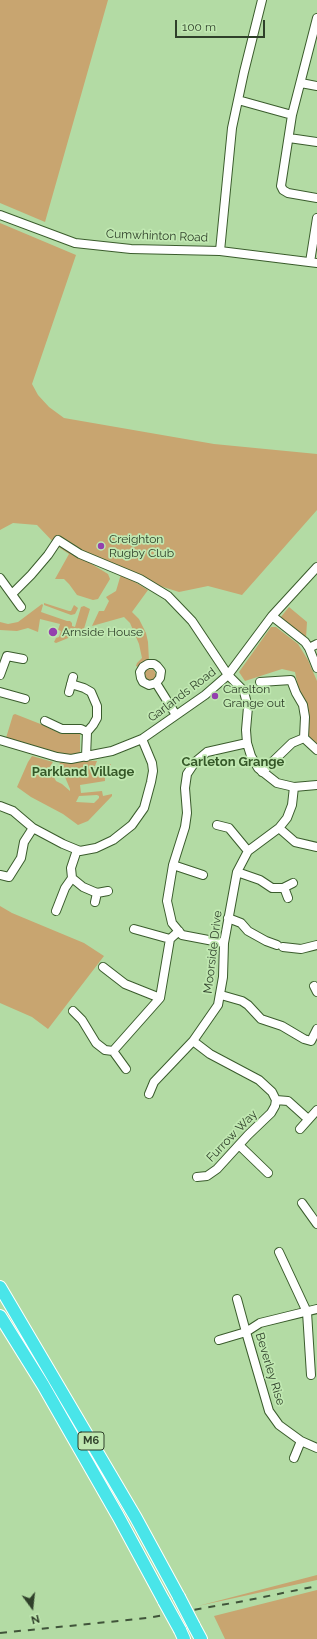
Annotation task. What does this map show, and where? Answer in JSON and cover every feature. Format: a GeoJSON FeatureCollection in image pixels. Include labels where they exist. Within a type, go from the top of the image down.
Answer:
{"type":"FeatureCollection","features":[{"type":"Feature","properties":{"kind":"highway","name":"M6"},"geometry":{"type":"LineString","coordinates":[[0,1287],[136,1518],[201,1639]]}},
{"type":"Feature","properties":{"kind":"highway","name":"M6"},"geometry":{"type":"LineString","coordinates":[[0,1316],[47,1392],[118,1516],[182,1635]]}},
{"type":"Feature","properties":{"kind":"street"},"geometry":{"type":"LineString","coordinates":[[220,251],[232,128],[262,0]]}},
{"type":"Feature","properties":{"kind":"street"},"geometry":{"type":"LineString","coordinates":[[316,22],[292,115],[281,186],[288,193],[317,198]]}},
{"type":"Feature","properties":{"kind":"street"},"geometry":{"type":"LineString","coordinates":[[301,83],[317,86]]}},
{"type":"Feature","properties":{"kind":"street"},"geometry":{"type":"LineString","coordinates":[[238,100],[292,115]]}},
{"type":"Feature","properties":{"kind":"street"},"geometry":{"type":"LineString","coordinates":[[288,138],[317,142]]}},
{"type":"Feature","properties":{"kind":"street","name":"Cumwhinton Road"},"geometry":{"type":"LineString","coordinates":[[0,215],[75,243],[131,249],[220,251],[313,263]]}},
{"type":"Feature","properties":{"kind":"street"},"geometry":{"type":"LineString","coordinates":[[313,263],[317,218]]}},
{"type":"Feature","properties":{"kind":"street"},"geometry":{"type":"LineString","coordinates":[[12,594],[31,576],[58,540],[80,554],[140,579],[168,596],[192,621],[228,675],[241,688],[248,707],[246,730],[247,743],[253,760],[262,772],[277,783],[303,788],[317,785]]}},
{"type":"Feature","properties":{"kind":"street","name":"Garlands Road"},"geometry":{"type":"LineString","coordinates":[[0,740],[57,757],[71,759],[112,751],[142,739],[205,695],[228,675],[272,616],[317,567]]}},
{"type":"Feature","properties":{"kind":"street"},"geometry":{"type":"LineString","coordinates":[[0,578],[21,607]]}},
{"type":"Feature","properties":{"kind":"street"},"geometry":{"type":"LineString","coordinates":[[272,616],[305,642],[317,668]]}},
{"type":"Feature","properties":{"kind":"street"},"geometry":{"type":"LineString","coordinates":[[309,648],[317,644]]}},
{"type":"Feature","properties":{"kind":"street"},"geometry":{"type":"LineString","coordinates":[[0,675],[8,656],[23,660]]}},
{"type":"Feature","properties":{"kind":"street"},"geometry":{"type":"LineString","coordinates":[[260,682],[291,680],[303,705],[305,716],[304,738],[317,750]]}},
{"type":"Feature","properties":{"kind":"street"},"geometry":{"type":"LineString","coordinates":[[156,683],[176,715]]}},
{"type":"Feature","properties":{"kind":"street"},"geometry":{"type":"LineString","coordinates":[[71,684],[88,690],[97,702],[97,718],[87,732],[86,757]]}},
{"type":"Feature","properties":{"kind":"street"},"geometry":{"type":"LineString","coordinates":[[0,692],[26,699]]}},
{"type":"Feature","properties":{"kind":"street"},"geometry":{"type":"LineString","coordinates":[[45,721],[65,730],[81,729],[87,732]]}},
{"type":"Feature","properties":{"kind":"street"},"geometry":{"type":"LineString","coordinates":[[262,772],[292,743],[304,738]]}},
{"type":"Feature","properties":{"kind":"street"},"geometry":{"type":"LineString","coordinates":[[0,806],[13,811],[33,828],[80,851],[96,848],[113,840],[132,825],[144,808],[153,771],[152,763],[142,739]]}},
{"type":"Feature","properties":{"kind":"street"},"geometry":{"type":"LineString","coordinates":[[224,944],[182,935],[172,923],[167,901],[173,865],[185,827],[187,813],[185,788],[187,774],[195,762],[207,752],[247,743]]}},
{"type":"Feature","properties":{"kind":"street","name":"Moorside Drive"},"geometry":{"type":"LineString","coordinates":[[149,1094],[154,1082],[193,1041],[215,1011],[220,995],[223,977],[224,944],[237,872],[248,850],[279,828],[287,818],[292,805],[294,787]]}},
{"type":"Feature","properties":{"kind":"street"},"geometry":{"type":"LineString","coordinates":[[226,818],[221,826],[231,831],[248,850]]}},
{"type":"Feature","properties":{"kind":"street"},"geometry":{"type":"LineString","coordinates":[[0,875],[9,877],[21,858],[24,842],[33,828]]}},
{"type":"Feature","properties":{"kind":"street"},"geometry":{"type":"LineString","coordinates":[[279,828],[295,842],[317,848]]}},
{"type":"Feature","properties":{"kind":"street"},"geometry":{"type":"LineString","coordinates":[[56,911],[64,888],[72,878],[71,868],[78,850]]}},
{"type":"Feature","properties":{"kind":"street"},"geometry":{"type":"LineString","coordinates":[[173,865],[203,875]]}},
{"type":"Feature","properties":{"kind":"street"},"geometry":{"type":"LineString","coordinates":[[237,872],[260,880],[272,888],[283,888],[293,883]]}},
{"type":"Feature","properties":{"kind":"street"},"geometry":{"type":"LineString","coordinates":[[72,878],[96,898],[108,891]]}},
{"type":"Feature","properties":{"kind":"street"},"geometry":{"type":"LineString","coordinates":[[283,888],[288,898]]}},
{"type":"Feature","properties":{"kind":"street"},"geometry":{"type":"LineString","coordinates":[[228,918],[241,923],[248,931],[266,941],[280,946],[301,949],[317,945]]}},
{"type":"Feature","properties":{"kind":"street"},"geometry":{"type":"LineString","coordinates":[[134,929],[170,939]]}},
{"type":"Feature","properties":{"kind":"street"},"geometry":{"type":"LineString","coordinates":[[113,1051],[160,998],[170,939],[179,931]]}},
{"type":"Feature","properties":{"kind":"street"},"geometry":{"type":"LineString","coordinates":[[103,967],[124,984],[160,998]]}},
{"type":"Feature","properties":{"kind":"street"},"geometry":{"type":"LineString","coordinates":[[220,995],[242,1001],[248,1005],[261,1019],[282,1026],[314,1043],[317,1029]]}},
{"type":"Feature","properties":{"kind":"street"},"geometry":{"type":"LineString","coordinates":[[73,1011],[82,1020],[96,1043],[104,1050],[113,1051],[126,1069]]}},
{"type":"Feature","properties":{"kind":"street"},"geometry":{"type":"LineString","coordinates":[[193,1041],[210,1054],[259,1080],[272,1092],[276,1100],[288,1101],[308,1120]]}},
{"type":"Feature","properties":{"kind":"street","name":"Furrow Way"},"geometry":{"type":"LineString","coordinates":[[197,1177],[207,1176],[214,1172],[271,1113],[275,1106],[276,1100]]}},
{"type":"Feature","properties":{"kind":"street"},"geometry":{"type":"LineString","coordinates":[[300,1129],[317,1110]]}},
{"type":"Feature","properties":{"kind":"street"},"geometry":{"type":"LineString","coordinates":[[239,1145],[268,1173]]}},
{"type":"Feature","properties":{"kind":"street"},"geometry":{"type":"LineString","coordinates":[[302,1203],[317,1224]]}},
{"type":"Feature","properties":{"kind":"street"},"geometry":{"type":"LineString","coordinates":[[278,1252],[307,1312],[311,1375]]}},
{"type":"Feature","properties":{"kind":"street"},"geometry":{"type":"LineString","coordinates":[[219,1340],[246,1332],[237,1299]]}},
{"type":"Feature","properties":{"kind":"street","name":"Beverley Rise"},"geometry":{"type":"LineString","coordinates":[[317,1309],[260,1322],[246,1332],[269,1411],[279,1425],[301,1440],[317,1448]]}},
{"type":"Feature","properties":{"kind":"street"},"geometry":{"type":"LineString","coordinates":[[294,1458],[301,1440]]}},
{"type":"Feature","properties":{"kind":"shaded area"},"geometry":{"type":"Polygon","coordinates":[[[0,0],[108,0],[45,222],[0,203],[0,0]]]}},
{"type":"Feature","properties":{"kind":"shaded area"},"geometry":{"type":"Polygon","coordinates":[[[0,223],[76,255],[32,384],[38,395],[49,407],[64,418],[214,444],[317,454],[317,510],[242,595],[208,586],[179,592],[122,574],[148,590],[132,612],[139,619],[146,633],[148,642],[149,661],[138,667],[136,666],[137,663],[142,658],[139,644],[130,623],[124,617],[92,626],[99,611],[104,611],[109,601],[106,597],[116,591],[121,574],[90,563],[108,574],[110,579],[98,599],[93,600],[77,595],[64,579],[55,579],[69,554],[57,546],[37,525],[13,523],[0,530],[0,223]]]}},
{"type":"Feature","properties":{"kind":"shaded area"},"geometry":{"type":"Polygon","coordinates":[[[44,603],[69,611],[71,611],[74,605],[78,608],[75,614],[71,615],[44,605],[44,603]]]}},
{"type":"Feature","properties":{"kind":"shaded area"},"geometry":{"type":"Polygon","coordinates":[[[42,604],[41,612],[70,621],[72,626],[75,627],[81,607],[84,606],[90,609],[83,632],[56,643],[54,642],[56,638],[59,637],[61,631],[58,630],[60,624],[40,619],[38,632],[28,628],[17,631],[0,630],[0,622],[8,624],[18,622],[42,604]]]}},
{"type":"Feature","properties":{"kind":"shaded area"},"geometry":{"type":"Polygon","coordinates":[[[289,607],[307,622],[306,638],[280,618],[289,607]]]}},
{"type":"Feature","properties":{"kind":"shaded area"},"geometry":{"type":"Polygon","coordinates":[[[271,627],[276,627],[298,644],[308,660],[317,681],[317,747],[307,733],[295,672],[282,669],[245,681],[239,672],[271,627]]]}},
{"type":"Feature","properties":{"kind":"shaded area"},"geometry":{"type":"Polygon","coordinates":[[[147,669],[154,670],[157,677],[149,686],[142,673],[147,669]]]}},
{"type":"Feature","properties":{"kind":"shaded area"},"geometry":{"type":"Polygon","coordinates":[[[15,714],[61,734],[77,732],[80,734],[79,755],[64,756],[6,738],[13,715],[15,714]]]}},
{"type":"Feature","properties":{"kind":"shaded area"},"geometry":{"type":"Polygon","coordinates":[[[32,756],[53,762],[49,768],[56,781],[70,791],[65,777],[59,771],[59,765],[64,760],[97,761],[95,766],[85,769],[111,764],[111,776],[105,777],[105,781],[80,785],[81,793],[102,791],[103,796],[112,794],[112,796],[88,821],[78,825],[63,814],[31,797],[17,787],[32,756]],[[79,796],[76,802],[94,803],[99,796],[79,796]]]}},
{"type":"Feature","properties":{"kind":"shaded area"},"geometry":{"type":"Polygon","coordinates":[[[0,906],[12,913],[84,943],[104,956],[48,1029],[32,1017],[0,1003],[0,906]]]}},
{"type":"Feature","properties":{"kind":"shaded area"},"geometry":{"type":"Polygon","coordinates":[[[317,1575],[317,1580],[198,1606],[317,1575]]]}},
{"type":"Feature","properties":{"kind":"shaded area"},"geometry":{"type":"Polygon","coordinates":[[[317,1590],[317,1639],[225,1639],[214,1616],[317,1590]]]}},
{"type":"Feature","properties":{"kind":"railway"},"geometry":{"type":"LineString","coordinates":[[0,1633],[147,1618],[244,1601],[317,1586]]}},
{"type":"Feature","properties":{"kind":"place","name":"Creighton Rugby Club"},"geometry":{"type":"Point","coordinates":[101,546]}},
{"type":"Feature","properties":{"kind":"place","name":"Arnside House"},"geometry":{"type":"Point","coordinates":[53,632]}},
{"type":"Feature","properties":{"kind":"place","name":"Carelton Grange out"},"geometry":{"type":"Point","coordinates":[215,696]}},
{"type":"Feature","properties":{"kind":"district","name":"Carleton Grange"},"geometry":{"type":"Point","coordinates":[233,762]}},
{"type":"Feature","properties":{"kind":"district","name":"Parkland Village"},"geometry":{"type":"Point","coordinates":[83,772]}}]}
